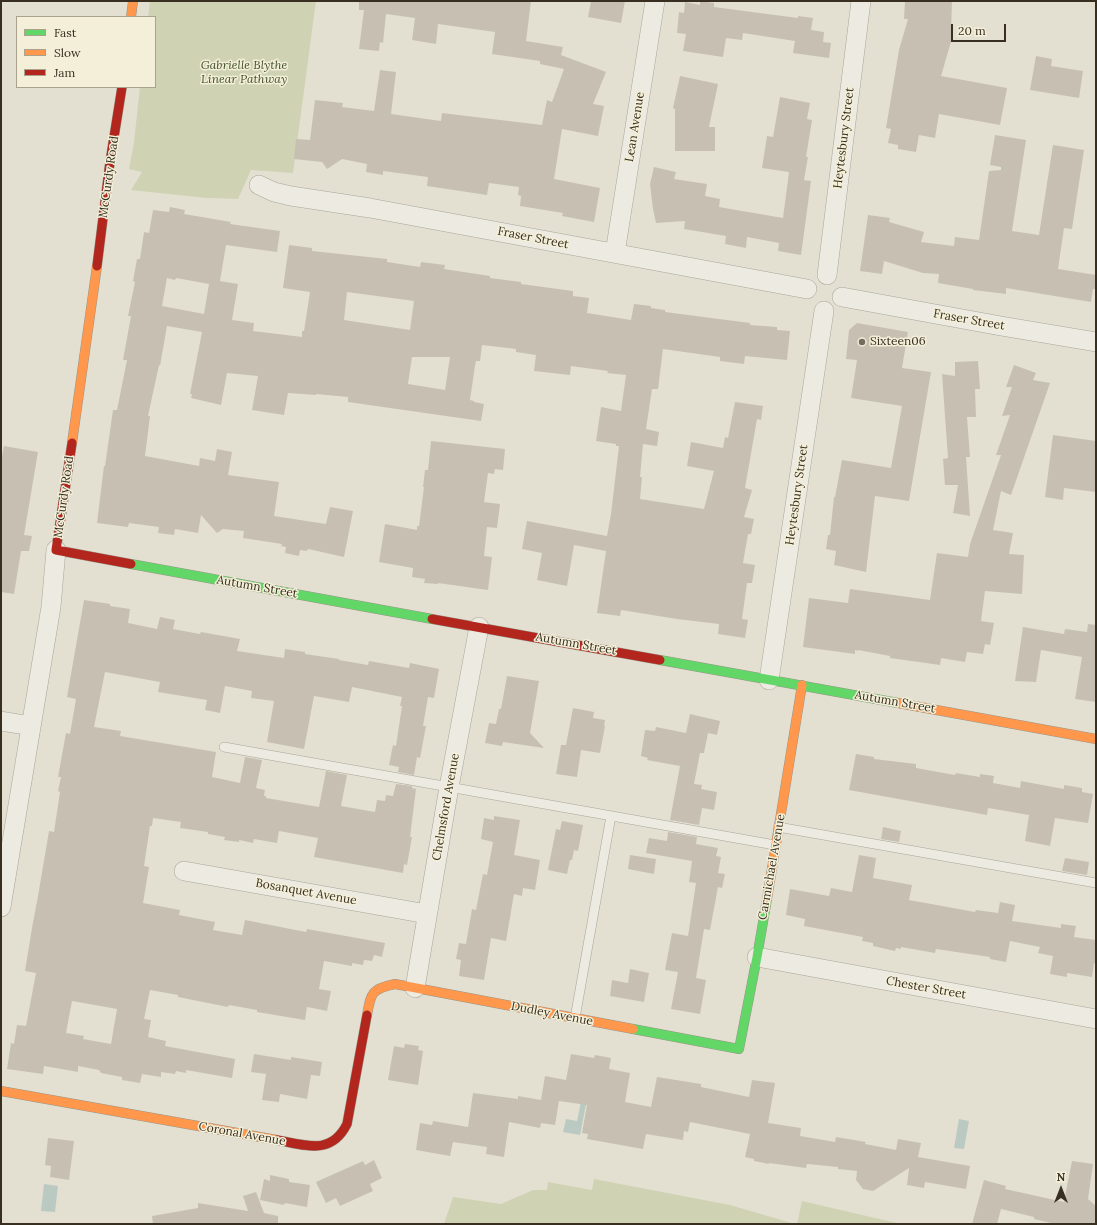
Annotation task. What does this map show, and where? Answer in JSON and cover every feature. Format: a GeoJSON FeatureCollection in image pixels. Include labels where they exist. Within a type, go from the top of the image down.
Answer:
{"type":"FeatureCollection","features":[{"type":"Feature","properties":{"kind":"street"},"geometry":{"type":"LineString","coordinates":[[131,16],[133,1]]}},
{"type":"Feature","properties":{"kind":"street","name":"Lean Avenue"},"geometry":{"type":"LineString","coordinates":[[615,253],[655,1]]}},
{"type":"Feature","properties":{"kind":"street","name":"Heytesbury Street"},"geometry":{"type":"LineString","coordinates":[[826,275],[862,1]]}},
{"type":"Feature","properties":{"kind":"street","name":"McCurdy Road"},"geometry":{"type":"LineString","coordinates":[[1,907],[52,602],[56,550],[95,285],[110,162],[122,88]]}},
{"type":"Feature","properties":{"kind":"street","name":"Fraser Street"},"geometry":{"type":"LineString","coordinates":[[259,185],[274,192],[291,196],[370,208],[807,290]]}},
{"type":"Feature","properties":{"kind":"street"},"geometry":{"type":"LineString","coordinates":[[826,275],[838,280],[843,291],[842,297],[837,306],[833,309],[824,311],[813,306],[809,301],[807,290],[812,280],[816,277],[826,275]]}},
{"type":"Feature","properties":{"kind":"street","name":"Fraser Street"},"geometry":{"type":"LineString","coordinates":[[842,297],[1096,342]]}},
{"type":"Feature","properties":{"kind":"street","name":"Heytesbury Street"},"geometry":{"type":"LineString","coordinates":[[769,680],[824,311]]}},
{"type":"Feature","properties":{"kind":"street","name":"Autumn Street"},"geometry":{"type":"LineString","coordinates":[[56,550],[1096,739]]}},
{"type":"Feature","properties":{"kind":"street","name":"Chelmsford Avenue"},"geometry":{"type":"LineString","coordinates":[[415,988],[449,787],[479,627]]}},
{"type":"Feature","properties":{"kind":"street","name":"Carmichael Avenue"},"geometry":{"type":"LineString","coordinates":[[739,1049],[757,957],[802,685]]}},
{"type":"Feature","properties":{"kind":"street"},"geometry":{"type":"LineString","coordinates":[[1,721],[31,726]]}},
{"type":"Feature","properties":{"kind":"street","name":"Bosanquet Avenue"},"geometry":{"type":"LineString","coordinates":[[184,871],[427,914]]}},
{"type":"Feature","properties":{"kind":"street","name":"Chester Street"},"geometry":{"type":"LineString","coordinates":[[757,957],[1096,1019]]}},
{"type":"Feature","properties":{"kind":"street","name":"Dudley Avenue"},"geometry":{"type":"LineString","coordinates":[[370,998],[380,987],[395,984],[739,1049]]}},
{"type":"Feature","properties":{"kind":"street","name":"Coronal Avenue"},"geometry":{"type":"LineString","coordinates":[[1,1091],[308,1146],[326,1145],[338,1139],[345,1130],[347,1124],[370,998]]}},
{"type":"Feature","properties":{"kind":"lane"},"geometry":{"type":"LineString","coordinates":[[224,747],[775,845]]}},
{"type":"Feature","properties":{"kind":"lane"},"geometry":{"type":"LineString","coordinates":[[575,1018],[611,816]]}},
{"type":"Feature","properties":{"kind":"lane"},"geometry":{"type":"LineString","coordinates":[[778,827],[1096,883]]}},
{"type":"Feature","properties":{"kind":"green space","name":"Gabrielle Blythe Linear Pathway"},"geometry":{"type":"Polygon","coordinates":[[[150,1],[316,1],[293,173],[251,170],[238,199],[206,198],[131,190],[142,172],[129,169],[134,142],[140,88],[156,88],[156,16],[148,16],[150,1]]]}},
{"type":"Feature","properties":{"kind":"green space"},"geometry":{"type":"Polygon","coordinates":[[[594,1179],[730,1205],[795,1224],[444,1224],[453,1197],[501,1204],[533,1190],[547,1190],[548,1182],[592,1190],[594,1179]]]}},
{"type":"Feature","properties":{"kind":"green space"},"geometry":{"type":"Polygon","coordinates":[[[802,1201],[901,1224],[797,1224],[802,1201]]]}},
{"type":"Feature","properties":{"kind":"shaded area"},"geometry":{"type":"Polygon","coordinates":[[[585,1083],[590,1084],[580,1135],[563,1132],[566,1119],[577,1121],[585,1083]]]}},
{"type":"Feature","properties":{"kind":"shaded area"},"geometry":{"type":"Polygon","coordinates":[[[959,1119],[969,1121],[964,1149],[954,1148],[959,1119]]]}},
{"type":"Feature","properties":{"kind":"shaded area"},"geometry":{"type":"Polygon","coordinates":[[[44,1184],[58,1186],[55,1212],[41,1211],[44,1184]]]}},
{"type":"Feature","properties":{"kind":"building"},"geometry":{"type":"Polygon","coordinates":[[[359,1],[531,1],[526,41],[563,47],[561,55],[606,72],[593,104],[604,106],[598,136],[562,129],[554,179],[600,188],[594,222],[562,216],[563,213],[520,206],[521,196],[518,195],[519,187],[489,183],[487,195],[427,186],[428,177],[383,171],[383,175],[366,172],[367,164],[342,159],[327,169],[322,162],[294,159],[296,139],[310,140],[315,100],[343,103],[342,107],[374,111],[380,70],[396,72],[391,114],[441,121],[442,113],[542,125],[547,100],[552,102],[564,69],[540,64],[540,61],[492,54],[495,32],[438,24],[436,44],[412,40],[415,18],[386,14],[383,43],[380,42],[379,51],[359,49],[364,10],[359,10],[359,1]]]}},
{"type":"Feature","properties":{"kind":"building"},"geometry":{"type":"Polygon","coordinates":[[[591,1],[625,1],[621,23],[588,17],[591,1]]]}},
{"type":"Feature","properties":{"kind":"building"},"geometry":{"type":"Polygon","coordinates":[[[700,1],[714,3],[714,7],[798,18],[798,16],[813,18],[811,30],[824,32],[823,42],[831,43],[829,58],[793,53],[795,41],[743,33],[742,40],[726,38],[723,57],[683,51],[686,34],[677,33],[679,12],[684,13],[685,2],[700,5],[700,1]]]}},
{"type":"Feature","properties":{"kind":"building"},"geometry":{"type":"Polygon","coordinates":[[[905,1],[952,1],[951,34],[953,35],[941,76],[1007,88],[1000,125],[939,114],[935,138],[919,135],[916,152],[898,149],[898,145],[888,143],[891,129],[886,128],[899,50],[908,19],[904,19],[905,1]]]}},
{"type":"Feature","properties":{"kind":"building"},"geometry":{"type":"Polygon","coordinates":[[[1036,56],[1052,59],[1051,66],[1083,71],[1079,98],[1030,90],[1036,56]]]}},
{"type":"Feature","properties":{"kind":"building"},"geometry":{"type":"Polygon","coordinates":[[[680,76],[718,84],[709,127],[715,127],[715,151],[675,151],[675,109],[673,108],[680,76]]]}},
{"type":"Feature","properties":{"kind":"building"},"geometry":{"type":"Polygon","coordinates":[[[780,97],[810,103],[807,119],[812,120],[804,180],[811,181],[801,255],[778,251],[779,243],[747,237],[746,248],[725,244],[726,236],[684,229],[685,221],[656,223],[650,184],[654,167],[676,172],[674,179],[707,184],[705,196],[720,199],[719,207],[783,218],[789,172],[762,168],[767,136],[773,137],[780,97]]]}},
{"type":"Feature","properties":{"kind":"building"},"geometry":{"type":"Polygon","coordinates":[[[995,135],[1026,140],[1012,231],[1039,235],[1053,145],[1084,150],[1072,229],[1064,228],[1058,269],[1096,275],[1096,289],[1093,289],[1091,302],[1006,288],[1006,294],[973,290],[938,283],[939,274],[923,273],[884,261],[882,274],[860,271],[868,215],[890,218],[889,222],[924,232],[921,242],[954,246],[955,237],[979,240],[989,171],[1001,170],[1001,167],[990,165],[995,135]]]}},
{"type":"Feature","properties":{"kind":"building"},"geometry":{"type":"Polygon","coordinates":[[[170,207],[185,210],[184,214],[231,222],[230,224],[280,231],[277,252],[226,245],[220,281],[238,284],[232,320],[254,323],[253,331],[302,337],[310,292],[283,288],[289,245],[312,248],[312,251],[387,259],[387,262],[420,267],[421,262],[445,265],[444,269],[490,276],[490,278],[521,282],[521,284],[573,291],[573,296],[589,298],[587,313],[631,320],[634,304],[651,306],[651,308],[665,310],[665,312],[750,323],[750,325],[777,327],[777,330],[790,331],[787,360],[745,356],[744,364],[720,361],[720,357],[663,349],[658,389],[652,389],[646,429],[659,432],[657,446],[643,444],[640,499],[704,509],[714,471],[687,466],[691,442],[723,448],[725,437],[728,438],[735,402],[763,406],[761,420],[757,419],[745,488],[752,490],[744,517],[754,519],[751,534],[748,534],[743,563],[755,565],[752,583],[747,583],[742,619],[748,620],[745,638],[718,634],[719,624],[621,610],[620,616],[597,613],[606,551],[574,545],[567,586],[537,580],[542,553],[522,549],[527,521],[607,536],[619,446],[616,446],[616,444],[596,441],[601,407],[621,411],[626,375],[571,366],[570,375],[534,371],[536,355],[516,352],[516,349],[482,345],[480,361],[476,361],[470,400],[484,404],[481,421],[348,402],[348,397],[288,393],[284,415],[252,410],[258,376],[227,373],[221,405],[191,398],[192,394],[190,394],[202,332],[167,326],[160,366],[159,365],[148,416],[150,416],[145,456],[199,466],[200,458],[215,461],[217,449],[232,452],[228,475],[279,482],[274,516],[326,524],[330,507],[353,511],[344,557],[308,549],[307,551],[300,550],[299,556],[285,553],[286,547],[281,546],[282,544],[243,538],[244,531],[223,529],[217,533],[201,515],[198,533],[175,529],[174,535],[158,533],[159,527],[129,523],[128,527],[97,523],[113,410],[117,410],[127,360],[123,360],[131,316],[128,316],[135,282],[133,281],[137,259],[140,259],[144,232],[149,233],[153,210],[169,212],[170,207]],[[167,278],[162,306],[204,314],[209,284],[176,278],[175,280],[167,278]],[[347,292],[344,320],[410,330],[414,301],[347,292]],[[412,357],[408,384],[445,390],[450,357],[412,357]]]}},
{"type":"Feature","properties":{"kind":"building"},"geometry":{"type":"Polygon","coordinates":[[[857,323],[908,332],[902,368],[931,372],[909,501],[875,496],[866,572],[834,565],[836,551],[826,549],[828,535],[830,535],[834,497],[842,460],[891,468],[902,406],[851,398],[857,360],[846,359],[849,330],[857,323]]]}},
{"type":"Feature","properties":{"kind":"building"},"geometry":{"type":"Polygon","coordinates":[[[978,361],[980,389],[975,389],[976,417],[967,417],[970,457],[966,457],[970,516],[953,513],[958,485],[945,485],[943,459],[948,458],[942,374],[955,376],[955,362],[978,361]]]}},
{"type":"Feature","properties":{"kind":"building"},"geometry":{"type":"Polygon","coordinates":[[[1014,365],[1036,373],[1033,380],[1050,383],[1011,495],[1001,491],[993,530],[1013,533],[1009,554],[1024,555],[1022,594],[985,591],[981,621],[994,623],[990,645],[985,644],[983,654],[967,652],[965,662],[941,658],[940,665],[890,658],[890,656],[858,650],[855,650],[855,654],[803,647],[809,598],[848,603],[850,589],[930,600],[937,553],[968,557],[970,544],[1001,455],[996,455],[1010,415],[1002,416],[1012,387],[1006,387],[1014,365]]]}},
{"type":"Feature","properties":{"kind":"building"},"geometry":{"type":"Polygon","coordinates":[[[1053,435],[1096,441],[1096,492],[1064,488],[1063,500],[1045,497],[1053,435]]]}},
{"type":"Feature","properties":{"kind":"building"},"geometry":{"type":"Polygon","coordinates":[[[431,441],[505,449],[503,470],[495,469],[494,474],[488,473],[484,502],[500,504],[497,528],[487,527],[484,556],[492,557],[488,590],[438,583],[424,583],[425,579],[412,577],[413,568],[379,562],[385,524],[417,530],[417,526],[419,526],[425,470],[428,470],[431,441]]]}},
{"type":"Feature","properties":{"kind":"building"},"geometry":{"type":"Polygon","coordinates":[[[4,446],[38,452],[24,535],[32,536],[29,551],[21,551],[14,594],[1,592],[1,461],[4,446]]]}},
{"type":"Feature","properties":{"kind":"building"},"geometry":{"type":"Polygon","coordinates":[[[84,600],[130,609],[128,623],[157,629],[160,617],[175,620],[173,629],[240,639],[237,651],[284,658],[285,649],[368,665],[369,661],[409,668],[410,663],[439,669],[434,698],[428,697],[423,726],[426,726],[420,758],[417,757],[414,775],[398,772],[399,767],[389,765],[393,745],[396,746],[402,697],[352,687],[349,702],[314,696],[304,749],[267,742],[274,701],[251,698],[252,691],[225,686],[220,713],[205,710],[207,700],[158,692],[160,682],[105,672],[94,727],[121,731],[120,736],[216,752],[212,777],[240,783],[245,757],[262,760],[256,788],[265,790],[264,796],[266,796],[266,798],[319,807],[326,771],[347,775],[341,806],[375,812],[377,800],[385,801],[386,795],[393,796],[396,784],[412,786],[412,788],[416,789],[410,837],[412,837],[407,865],[404,864],[403,873],[314,857],[318,838],[279,831],[277,843],[254,839],[253,843],[239,840],[239,842],[224,840],[225,837],[208,834],[208,832],[180,828],[181,822],[153,818],[152,826],[150,826],[144,866],[149,867],[143,903],[180,910],[179,915],[215,922],[213,930],[242,935],[245,920],[306,932],[307,929],[385,943],[382,957],[374,955],[372,961],[364,960],[363,965],[352,963],[352,966],[324,961],[319,989],[331,991],[327,1011],[307,1007],[305,1020],[257,1012],[257,1010],[229,1005],[228,1007],[150,990],[144,1019],[151,1020],[148,1037],[166,1041],[165,1046],[235,1059],[232,1078],[186,1070],[186,1073],[176,1071],[175,1074],[161,1072],[161,1077],[142,1074],[140,1083],[122,1080],[122,1077],[101,1073],[99,1070],[78,1066],[78,1072],[44,1066],[43,1074],[7,1069],[11,1043],[14,1044],[17,1025],[26,1026],[36,973],[25,971],[49,831],[54,832],[60,792],[58,791],[61,777],[58,777],[66,733],[70,734],[76,699],[67,697],[84,600]],[[72,1001],[66,1033],[84,1036],[83,1039],[111,1044],[117,1009],[72,1001]]]}},
{"type":"Feature","properties":{"kind":"building"},"geometry":{"type":"Polygon","coordinates":[[[1088,624],[1096,625],[1096,702],[1075,699],[1082,657],[1041,650],[1036,682],[1015,681],[1023,627],[1064,634],[1065,629],[1087,632],[1088,624]]]}},
{"type":"Feature","properties":{"kind":"building"},"geometry":{"type":"Polygon","coordinates":[[[507,676],[539,681],[530,733],[544,748],[503,742],[502,746],[485,743],[489,723],[496,724],[499,709],[501,709],[507,676]]]}},
{"type":"Feature","properties":{"kind":"building"},"geometry":{"type":"Polygon","coordinates":[[[573,708],[594,712],[593,718],[605,720],[600,753],[581,750],[577,777],[556,774],[561,745],[566,745],[573,708]]]}},
{"type":"Feature","properties":{"kind":"building"},"geometry":{"type":"Polygon","coordinates":[[[690,714],[720,721],[717,735],[708,733],[704,753],[700,753],[694,784],[702,785],[701,789],[717,792],[714,810],[702,808],[699,825],[670,820],[680,766],[647,760],[648,758],[641,756],[645,730],[655,731],[656,727],[686,733],[690,714]]]}},
{"type":"Feature","properties":{"kind":"building"},"geometry":{"type":"Polygon","coordinates":[[[856,754],[874,757],[874,759],[916,764],[916,768],[955,775],[956,773],[980,777],[980,774],[994,776],[993,783],[1020,788],[1021,781],[1064,789],[1064,785],[1082,788],[1082,792],[1093,794],[1088,823],[1055,818],[1050,846],[1025,841],[1029,815],[988,808],[987,815],[849,790],[856,754]]]}},
{"type":"Feature","properties":{"kind":"building"},"geometry":{"type":"Polygon","coordinates":[[[494,816],[520,820],[514,855],[540,860],[535,890],[523,888],[522,896],[514,894],[506,941],[491,938],[484,980],[459,976],[461,960],[456,959],[459,943],[466,944],[472,909],[476,910],[483,874],[487,875],[493,842],[481,839],[484,818],[494,820],[494,816]]]}},
{"type":"Feature","properties":{"kind":"building"},"geometry":{"type":"Polygon","coordinates":[[[562,821],[583,825],[578,851],[574,850],[567,874],[548,870],[556,829],[560,830],[562,821]]]}},
{"type":"Feature","properties":{"kind":"building"},"geometry":{"type":"Polygon","coordinates":[[[883,827],[901,831],[899,842],[881,839],[883,827]]]}},
{"type":"Feature","properties":{"kind":"building"},"geometry":{"type":"Polygon","coordinates":[[[668,832],[697,837],[696,844],[718,848],[716,856],[721,857],[718,873],[725,874],[722,888],[718,887],[710,930],[704,929],[696,978],[706,980],[700,1014],[671,1009],[678,972],[665,970],[672,933],[688,936],[696,883],[689,882],[692,861],[646,853],[649,838],[667,841],[668,832]]]}},
{"type":"Feature","properties":{"kind":"building"},"geometry":{"type":"Polygon","coordinates":[[[630,855],[656,859],[654,874],[628,869],[630,855]]]}},
{"type":"Feature","properties":{"kind":"building"},"geometry":{"type":"Polygon","coordinates":[[[859,855],[876,858],[873,878],[912,885],[909,900],[975,912],[976,910],[998,913],[1000,902],[1015,905],[1012,921],[1061,928],[1061,924],[1076,926],[1074,937],[1096,940],[1096,964],[1094,963],[1092,977],[1067,973],[1067,977],[1050,974],[1053,956],[1038,953],[1040,947],[1010,941],[1006,962],[990,959],[990,957],[936,949],[935,953],[901,947],[901,949],[896,948],[895,951],[873,946],[873,943],[862,941],[863,937],[804,926],[805,919],[786,915],[790,889],[829,896],[831,888],[852,892],[859,855]]]}},
{"type":"Feature","properties":{"kind":"building"},"geometry":{"type":"Polygon","coordinates":[[[1065,858],[1089,862],[1087,875],[1062,871],[1065,858]]]}},
{"type":"Feature","properties":{"kind":"building"},"geometry":{"type":"Polygon","coordinates":[[[630,969],[649,973],[644,1002],[610,996],[612,980],[628,983],[630,969]]]}},
{"type":"Feature","properties":{"kind":"building"},"geometry":{"type":"Polygon","coordinates":[[[405,1044],[419,1046],[418,1050],[423,1051],[418,1085],[388,1080],[394,1046],[404,1048],[405,1044]]]}},
{"type":"Feature","properties":{"kind":"building"},"geometry":{"type":"Polygon","coordinates":[[[254,1054],[291,1060],[291,1057],[322,1062],[320,1076],[311,1075],[307,1099],[280,1094],[279,1102],[262,1100],[266,1074],[251,1072],[254,1054]]]}},
{"type":"Feature","properties":{"kind":"building"},"geometry":{"type":"Polygon","coordinates":[[[571,1054],[594,1058],[595,1055],[611,1058],[609,1069],[630,1073],[625,1102],[651,1107],[657,1077],[701,1084],[701,1087],[749,1097],[752,1080],[775,1083],[768,1123],[801,1128],[800,1136],[835,1142],[836,1137],[866,1142],[865,1144],[896,1150],[898,1139],[921,1143],[918,1157],[970,1166],[966,1189],[925,1182],[924,1188],[907,1185],[909,1168],[873,1191],[863,1189],[856,1180],[857,1171],[838,1169],[838,1167],[807,1164],[806,1168],[754,1161],[754,1159],[745,1157],[750,1134],[690,1122],[688,1132],[684,1131],[683,1140],[646,1134],[643,1149],[587,1139],[588,1134],[582,1133],[587,1105],[559,1101],[555,1125],[541,1123],[540,1128],[509,1122],[504,1157],[486,1154],[487,1147],[453,1142],[450,1156],[416,1150],[420,1123],[432,1125],[433,1121],[468,1127],[473,1093],[518,1099],[518,1096],[541,1100],[545,1076],[566,1080],[571,1054]]]}},
{"type":"Feature","properties":{"kind":"building"},"geometry":{"type":"Polygon","coordinates":[[[48,1138],[74,1141],[69,1180],[50,1177],[51,1166],[45,1165],[48,1138]]]}},
{"type":"Feature","properties":{"kind":"building"},"geometry":{"type":"Polygon","coordinates":[[[374,1160],[382,1178],[370,1184],[373,1191],[340,1206],[336,1198],[326,1203],[316,1182],[363,1161],[365,1165],[374,1160]]]}},
{"type":"Feature","properties":{"kind":"building"},"geometry":{"type":"Polygon","coordinates":[[[1072,1161],[1093,1164],[1088,1199],[1096,1206],[1096,1224],[1055,1224],[1001,1209],[997,1224],[972,1224],[984,1180],[1006,1186],[1005,1189],[1064,1202],[1072,1161]]]}},
{"type":"Feature","properties":{"kind":"building"},"geometry":{"type":"Polygon","coordinates":[[[270,1175],[289,1179],[289,1182],[310,1185],[307,1207],[285,1203],[284,1205],[260,1200],[264,1179],[270,1181],[270,1175]]]}},
{"type":"Feature","properties":{"kind":"building"},"geometry":{"type":"Polygon","coordinates":[[[256,1192],[264,1213],[278,1216],[278,1224],[153,1224],[152,1216],[198,1208],[198,1203],[248,1211],[243,1196],[256,1192]]]}},
{"type":"Feature","properties":{"kind":"traffic: fast"},"geometry":{"type":"LineString","coordinates":[[131,564],[432,619]]}},
{"type":"Feature","properties":{"kind":"traffic: fast"},"geometry":{"type":"LineString","coordinates":[[660,660],[898,703]]}},
{"type":"Feature","properties":{"kind":"traffic: fast"},"geometry":{"type":"LineString","coordinates":[[633,1029],[739,1049],[767,899]]}},
{"type":"Feature","properties":{"kind":"traffic: slow"},"geometry":{"type":"LineString","coordinates":[[131,16],[133,1]]}},
{"type":"Feature","properties":{"kind":"traffic: slow"},"geometry":{"type":"LineString","coordinates":[[72,443],[97,266]]}},
{"type":"Feature","properties":{"kind":"traffic: slow"},"geometry":{"type":"LineString","coordinates":[[767,899],[802,685]]}},
{"type":"Feature","properties":{"kind":"traffic: slow"},"geometry":{"type":"LineString","coordinates":[[898,703],[1096,739]]}},
{"type":"Feature","properties":{"kind":"traffic: slow"},"geometry":{"type":"LineString","coordinates":[[367,1015],[371,997],[374,993],[381,988],[395,984],[633,1029]]}},
{"type":"Feature","properties":{"kind":"traffic: slow"},"geometry":{"type":"LineString","coordinates":[[1,1091],[277,1140]]}},
{"type":"Feature","properties":{"kind":"traffic: jam"},"geometry":{"type":"LineString","coordinates":[[97,266],[110,162],[122,88]]}},
{"type":"Feature","properties":{"kind":"traffic: jam"},"geometry":{"type":"LineString","coordinates":[[72,443],[56,550],[131,564]]}},
{"type":"Feature","properties":{"kind":"traffic: jam"},"geometry":{"type":"LineString","coordinates":[[432,619],[660,660]]}},
{"type":"Feature","properties":{"kind":"traffic: jam"},"geometry":{"type":"LineString","coordinates":[[277,1140],[307,1146],[316,1146],[333,1141],[341,1134],[347,1124],[367,1015]]}},
{"type":"Feature","properties":{"kind":"place","name":"Sixteen06"},"geometry":{"type":"Point","coordinates":[862,342]}}]}
